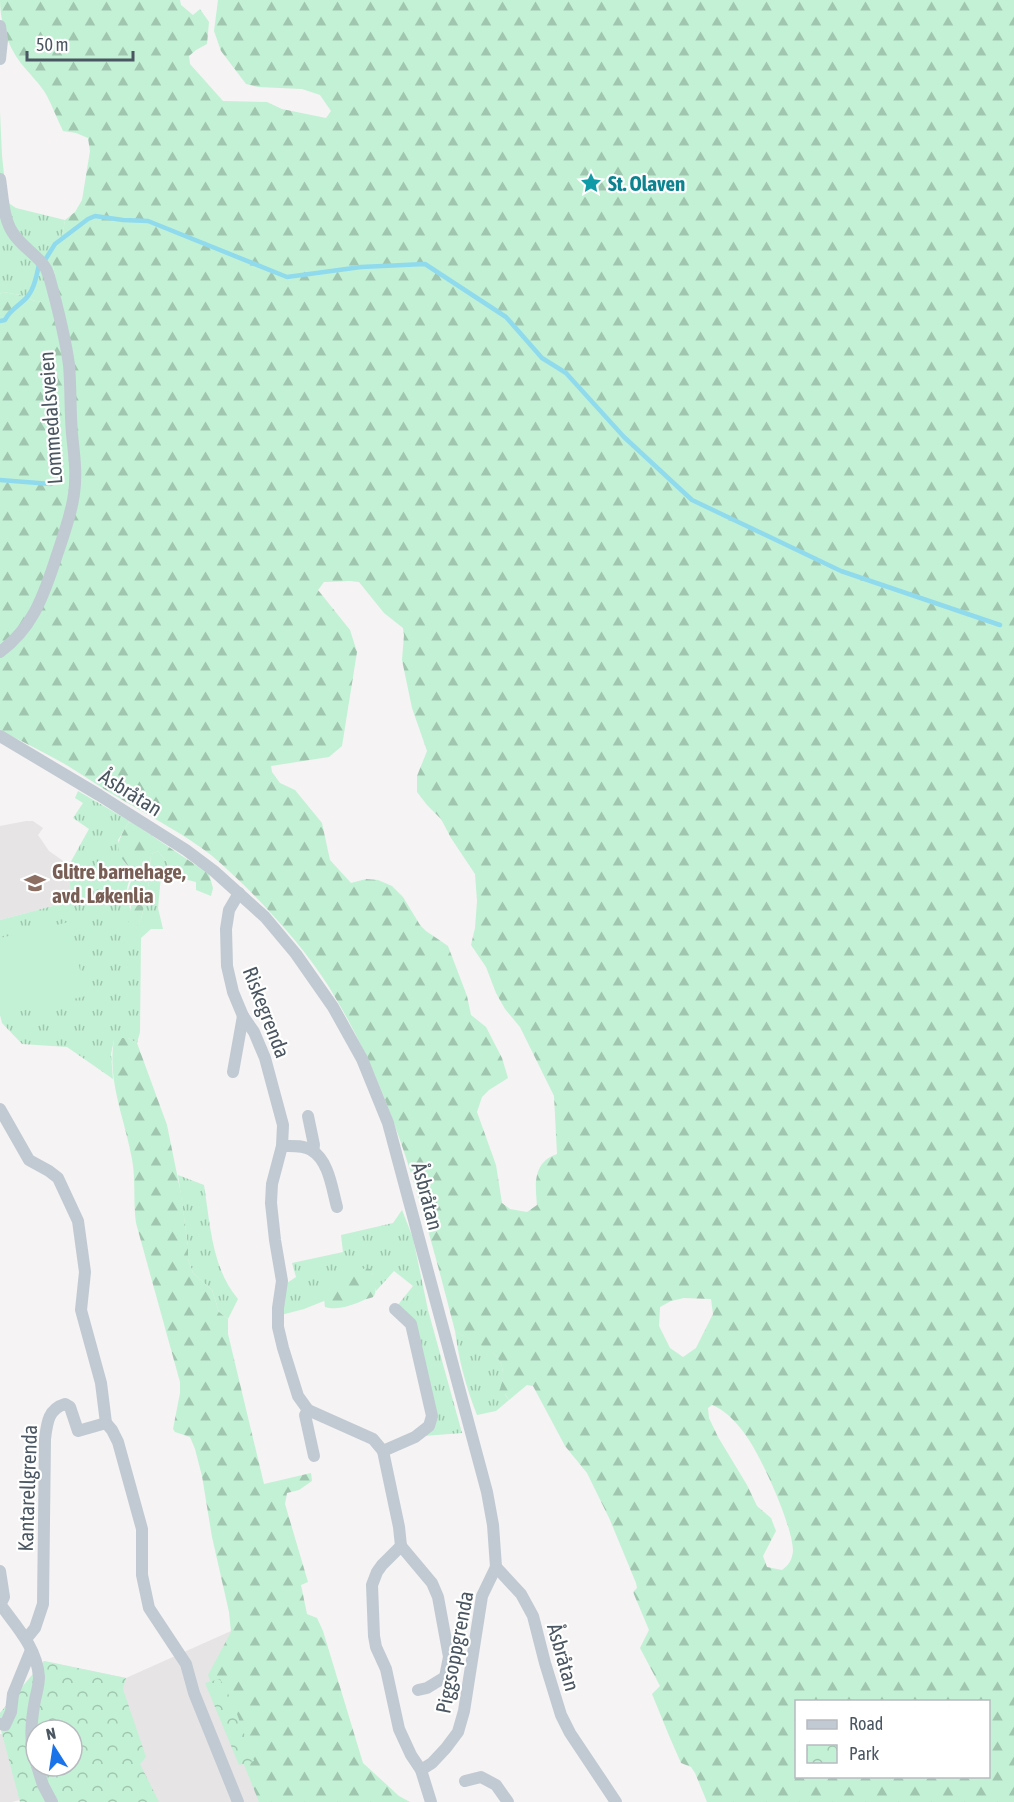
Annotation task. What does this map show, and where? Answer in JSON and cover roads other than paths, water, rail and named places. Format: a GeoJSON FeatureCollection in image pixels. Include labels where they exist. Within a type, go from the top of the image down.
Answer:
{"type":"FeatureCollection","features":[{"type":"Feature","properties":{"kind":"street"},"geometry":{"type":"LineString","coordinates":[[0,26],[2,40],[0,59]]}},
{"type":"Feature","properties":{"kind":"street","name":"Lommedalsveien"},"geometry":{"type":"LineString","coordinates":[[0,179],[6,214],[13,232],[48,271],[69,365],[76,466],[74,495],[45,592],[16,640],[0,652]]}},
{"type":"Feature","properties":{"kind":"street","name":"Åsbråtan"},"geometry":{"type":"LineString","coordinates":[[0,736],[186,849],[265,917],[296,954],[333,1007],[362,1059],[388,1123],[487,1492],[493,1525],[496,1567],[521,1594],[533,1616],[561,1714],[570,1733],[616,1802]]}},
{"type":"Feature","properties":{"kind":"street","name":"Riskegrenda"},"geometry":{"type":"LineString","coordinates":[[239,893],[229,910],[226,928],[227,966],[233,992],[243,1016],[254,1032],[268,1068],[283,1125],[282,1146],[272,1184],[271,1203],[282,1281],[278,1328],[298,1396],[308,1410]]}},
{"type":"Feature","properties":{"kind":"street"},"geometry":{"type":"LineString","coordinates":[[233,1072],[243,1016]]}},
{"type":"Feature","properties":{"kind":"street"},"geometry":{"type":"LineString","coordinates":[[0,1109],[29,1160],[58,1178],[78,1221],[85,1272],[81,1310],[101,1383],[106,1424],[118,1442],[142,1529],[142,1575],[149,1608],[186,1664],[194,1693],[238,1802]]}},
{"type":"Feature","properties":{"kind":"street"},"geometry":{"type":"LineString","coordinates":[[308,1116],[314,1145],[313,1151]]}},
{"type":"Feature","properties":{"kind":"street"},"geometry":{"type":"LineString","coordinates":[[282,1146],[303,1147],[313,1151],[321,1160],[328,1174],[337,1208]]}},
{"type":"Feature","properties":{"kind":"street"},"geometry":{"type":"LineString","coordinates":[[383,1451],[415,1437],[429,1426],[432,1416],[411,1324],[395,1309]]}},
{"type":"Feature","properties":{"kind":"street","name":"Kantarellgrenda"},"geometry":{"type":"LineString","coordinates":[[28,1644],[43,1604],[45,1439],[48,1421],[52,1411],[65,1404],[70,1407],[78,1431],[106,1424]]}},
{"type":"Feature","properties":{"kind":"street"},"geometry":{"type":"LineString","coordinates":[[314,1456],[304,1415],[308,1410],[373,1439],[383,1451],[401,1546],[432,1583],[438,1597],[449,1657],[445,1677],[427,1688],[418,1690]]}},
{"type":"Feature","properties":{"kind":"street"},"geometry":{"type":"LineString","coordinates":[[401,1546],[382,1565],[372,1585],[374,1636],[376,1647],[386,1669],[399,1729],[421,1770],[431,1802]]}},
{"type":"Feature","properties":{"kind":"street","name":"Piggsoppgrenda"},"geometry":{"type":"LineString","coordinates":[[421,1770],[439,1756],[458,1732],[464,1711],[482,1596],[496,1567]]}},
{"type":"Feature","properties":{"kind":"street"},"geometry":{"type":"LineString","coordinates":[[0,1571],[4,1597],[0,1604],[28,1644],[36,1662],[39,1679],[33,1718]]}},
{"type":"Feature","properties":{"kind":"street"},"geometry":{"type":"LineString","coordinates":[[3,1724],[11,1712],[13,1694],[28,1644]]}},
{"type":"Feature","properties":{"kind":"street"},"geometry":{"type":"LineString","coordinates":[[41,1778],[52,1802]]}},
{"type":"Feature","properties":{"kind":"street"},"geometry":{"type":"LineString","coordinates":[[465,1782],[481,1778],[496,1785],[508,1802]]}},
{"type":"Feature","properties":{"kind":"waterway"},"geometry":{"type":"LineString","coordinates":[[45,260],[55,244],[95,216],[148,221],[287,277],[361,267],[425,264],[506,317],[542,358],[566,373],[624,437],[692,500],[841,571],[1000,625]]}},
{"type":"Feature","properties":{"kind":"waterway"},"geometry":{"type":"LineString","coordinates":[[0,321],[5,320],[28,296],[34,285],[39,264]]}},
{"type":"Feature","properties":{"kind":"waterway"},"geometry":{"type":"LineString","coordinates":[[0,480],[51,484]]}},
{"type":"Feature","properties":{"kind":"place","name":"St. Olaven"},"geometry":{"type":"Point","coordinates":[591,183]}},
{"type":"Feature","properties":{"kind":"place","name":"Glitre barnehage, avd. Løkenlia"},"geometry":{"type":"Point","coordinates":[35,883]}}]}
